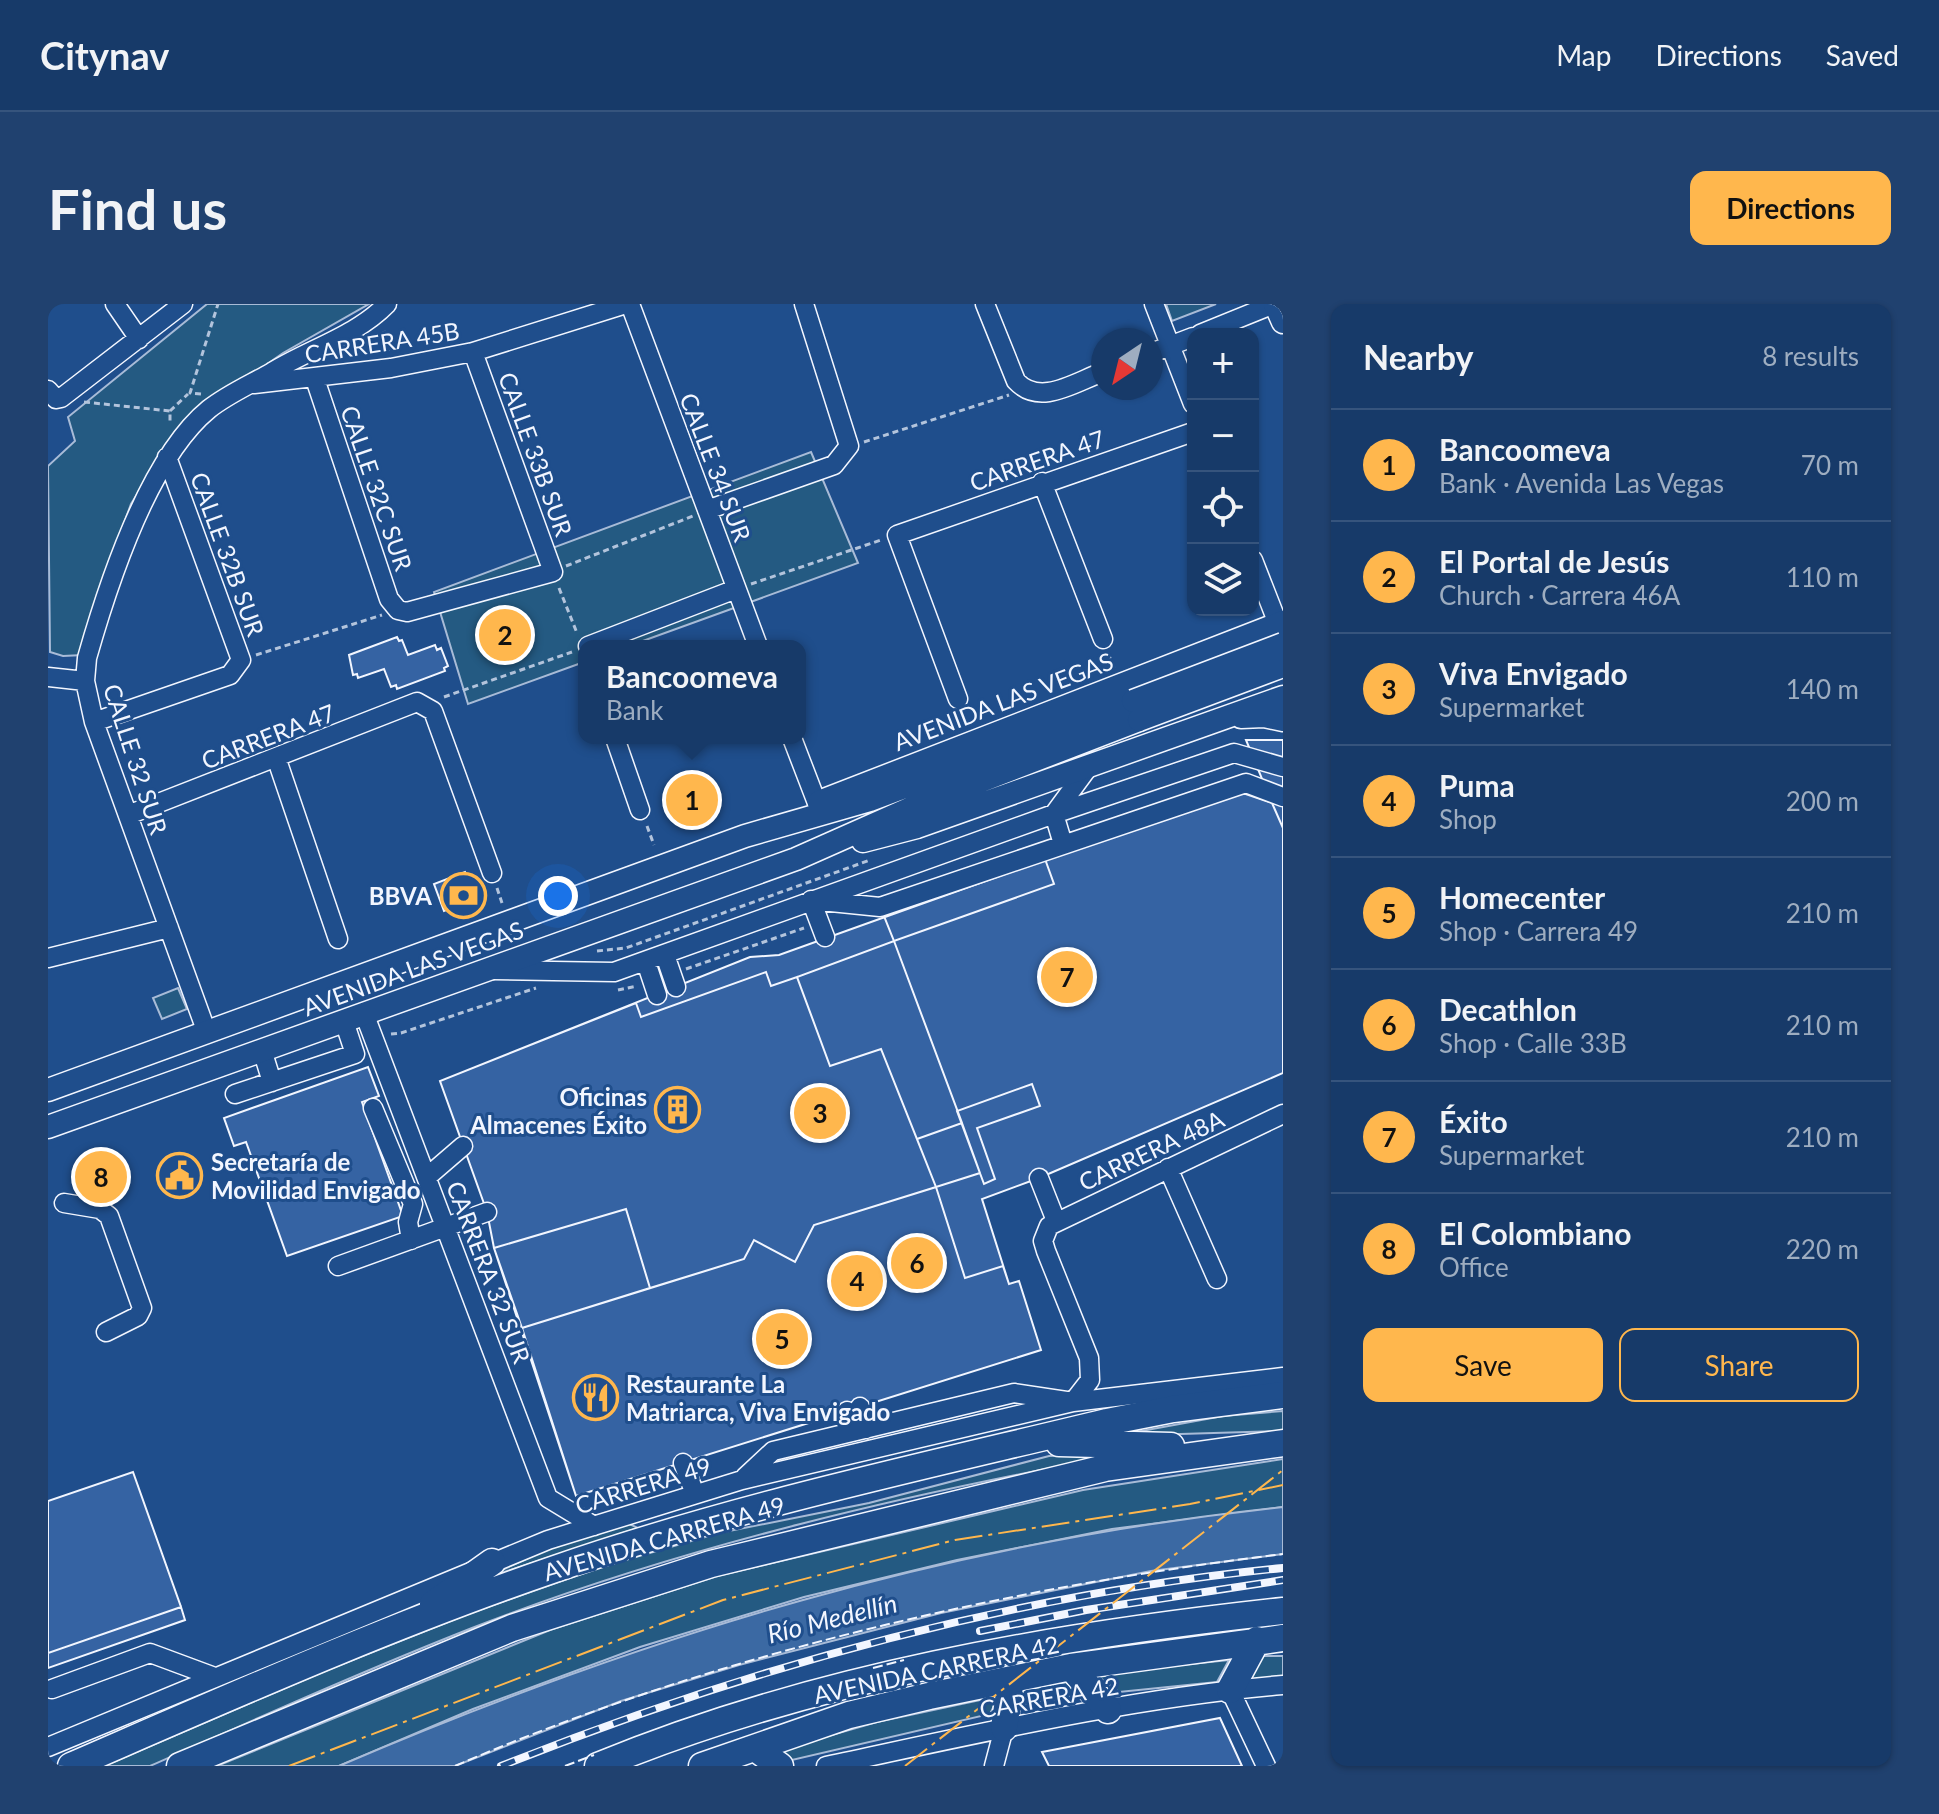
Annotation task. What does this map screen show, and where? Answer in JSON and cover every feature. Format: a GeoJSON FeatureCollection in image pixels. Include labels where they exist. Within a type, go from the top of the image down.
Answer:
{"type":"FeatureCollection","features":[{"type":"Feature","properties":{"kind":"highway","name":"AVENIDA CARRERA 49"},"geometry":{"type":"LineString","coordinates":[[71,1766],[407,1623],[554,1569],[669,1533],[1026,1442],[1173,1409],[1283,1395]]}},
{"type":"Feature","properties":{"kind":"highway"},"geometry":{"type":"LineString","coordinates":[[1026,1442],[1231,1448]]}},
{"type":"Feature","properties":{"kind":"highway","name":"AVENIDA CARRERA 49"},"geometry":{"type":"LineString","coordinates":[[180,1766],[512,1628],[636,1586],[740,1556],[1105,1468],[1283,1443]]}},
{"type":"Feature","properties":{"kind":"highway"},"geometry":{"type":"LineString","coordinates":[[407,1623],[492,1562]]}},
{"type":"Feature","properties":{"kind":"highway","name":"AVENIDA CARRERA 42"},"geometry":{"type":"LineString","coordinates":[[598,1766],[764,1709],[939,1665],[1165,1624],[1283,1611]]}},
{"type":"Feature","properties":{"kind":"highway"},"geometry":{"type":"LineString","coordinates":[[1230,1690],[1276,1639]]}},
{"type":"Feature","properties":{"kind":"highway","name":"AVENIDA CARRERA 42"},"geometry":{"type":"LineString","coordinates":[[702,1766],[849,1715],[1011,1679],[1071,1667],[1276,1639]]}},
{"type":"Feature","properties":{"kind":"highway"},"geometry":{"type":"LineString","coordinates":[[1071,1667],[1108,1710]]}},
{"type":"Feature","properties":{"kind":"highway"},"geometry":{"type":"LineString","coordinates":[[1004,1728],[1011,1679]]}},
{"type":"Feature","properties":{"kind":"highway"},"geometry":{"type":"LineString","coordinates":[[644,1766],[761,1729],[849,1715]]}},
{"type":"Feature","properties":{"kind":"highway"},"geometry":{"type":"LineString","coordinates":[[755,1748],[780,1766]]}},
{"type":"Feature","properties":{"kind":"main road"},"geometry":{"type":"LineString","coordinates":[[1275,304],[1283,322]]}},
{"type":"Feature","properties":{"kind":"main road","name":"AVENIDA LAS VEGAS"},"geometry":{"type":"LineString","coordinates":[[745,836],[817,803],[1173,664],[1281,630]]}},
{"type":"Feature","properties":{"kind":"main road","name":"AVENIDA LAS VEGAS"},"geometry":{"type":"LineString","coordinates":[[48,1127],[796,859],[1136,710],[1281,630]]}},
{"type":"Feature","properties":{"kind":"main road"},"geometry":{"type":"LineString","coordinates":[[1173,664],[1194,676],[1200,685],[1201,703],[1196,728]]}},
{"type":"Feature","properties":{"kind":"main road","name":"AVENIDA LAS VEGAS"},"geometry":{"type":"LineString","coordinates":[[48,1090],[745,836],[870,800],[1136,710],[1283,666]]}},
{"type":"Feature","properties":{"kind":"main road","name":"AVENIDA LAS VEGAS"},"geometry":{"type":"LineString","coordinates":[[796,859],[917,827],[1283,697]]}},
{"type":"Feature","properties":{"kind":"main road"},"geometry":{"type":"LineString","coordinates":[[1220,719],[1264,716],[1283,720]]}},
{"type":"Feature","properties":{"kind":"street"},"geometry":{"type":"LineString","coordinates":[[115,304],[139,339]]}},
{"type":"Feature","properties":{"kind":"street"},"geometry":{"type":"LineString","coordinates":[[52,395],[139,339],[183,304]]}},
{"type":"Feature","properties":{"kind":"street","name":"CARRERA 45B"},"geometry":{"type":"LineString","coordinates":[[167,457],[198,420],[251,384],[315,379],[473,352],[628,304]]}},
{"type":"Feature","properties":{"kind":"street","name":"CALLE 34 SUR"},"geometry":{"type":"LineString","coordinates":[[628,304],[756,640]]}},
{"type":"Feature","properties":{"kind":"street"},"geometry":{"type":"LineString","coordinates":[[707,510],[834,465],[849,446],[804,304]]}},
{"type":"Feature","properties":{"kind":"street"},"geometry":{"type":"LineString","coordinates":[[985,304],[1016,381],[1024,390],[1034,395],[1046,394],[1091,377]]}},
{"type":"Feature","properties":{"kind":"street"},"geometry":{"type":"LineString","coordinates":[[1154,304],[1191,400]]}},
{"type":"Feature","properties":{"kind":"street"},"geometry":{"type":"LineString","coordinates":[[1215,328],[1275,304]]}},
{"type":"Feature","properties":{"kind":"street"},"geometry":{"type":"LineString","coordinates":[[251,384],[384,308]]}},
{"type":"Feature","properties":{"kind":"street"},"geometry":{"type":"LineString","coordinates":[[1163,349],[1187,339]]}},
{"type":"Feature","properties":{"kind":"street","name":"CALLE 33B SUR"},"geometry":{"type":"LineString","coordinates":[[473,352],[553,572]]}},
{"type":"Feature","properties":{"kind":"street","name":"CALLE 32C SUR"},"geometry":{"type":"LineString","coordinates":[[315,379],[389,599],[398,610]]}},
{"type":"Feature","properties":{"kind":"street","name":"CARRERA 47"},"geometry":{"type":"LineString","coordinates":[[897,535],[1187,434]]}},
{"type":"Feature","properties":{"kind":"street","name":"CALLE 32B SUR"},"geometry":{"type":"LineString","coordinates":[[167,457],[240,664]]}},
{"type":"Feature","properties":{"kind":"street","name":"CALLE 32 SUR"},"geometry":{"type":"LineString","coordinates":[[167,457],[142,506],[95,628],[85,681],[94,722],[207,1033]]}},
{"type":"Feature","properties":{"kind":"street"},"geometry":{"type":"LineString","coordinates":[[1042,482],[1103,639]]}},
{"type":"Feature","properties":{"kind":"street"},"geometry":{"type":"LineString","coordinates":[[897,535],[958,699]]}},
{"type":"Feature","properties":{"kind":"street"},"geometry":{"type":"LineString","coordinates":[[398,610],[407,612],[553,572]]}},
{"type":"Feature","properties":{"kind":"street"},"geometry":{"type":"LineString","coordinates":[[1259,575],[1281,630]]}},
{"type":"Feature","properties":{"kind":"street"},"geometry":{"type":"LineString","coordinates":[[605,640],[736,589]]}},
{"type":"Feature","properties":{"kind":"street"},"geometry":{"type":"LineString","coordinates":[[94,722],[230,675],[240,664]]}},
{"type":"Feature","properties":{"kind":"street"},"geometry":{"type":"LineString","coordinates":[[48,677],[85,681]]}},
{"type":"Feature","properties":{"kind":"street","name":"CARRERA 47"},"geometry":{"type":"LineString","coordinates":[[128,815],[277,760],[417,702],[425,704]]}},
{"type":"Feature","properties":{"kind":"street"},"geometry":{"type":"LineString","coordinates":[[425,704],[433,711],[492,873]]}},
{"type":"Feature","properties":{"kind":"street"},"geometry":{"type":"LineString","coordinates":[[617,744],[640,810]]}},
{"type":"Feature","properties":{"kind":"street"},"geometry":{"type":"LineString","coordinates":[[794,744],[817,803]]}},
{"type":"Feature","properties":{"kind":"street"},"geometry":{"type":"LineString","coordinates":[[486,970],[595,974],[646,962],[811,900],[1234,753],[1283,767]]}},
{"type":"Feature","properties":{"kind":"street"},"geometry":{"type":"LineString","coordinates":[[277,760],[338,939]]}},
{"type":"Feature","properties":{"kind":"street"},"geometry":{"type":"LineString","coordinates":[[1054,814],[1090,765]]}},
{"type":"Feature","properties":{"kind":"street"},"geometry":{"type":"LineString","coordinates":[[811,900],[880,907],[1246,783],[1283,797]]}},
{"type":"Feature","properties":{"kind":"street"},"geometry":{"type":"LineString","coordinates":[[1054,814],[1063,844]]}},
{"type":"Feature","properties":{"kind":"street"},"geometry":{"type":"LineString","coordinates":[[811,900],[822,930]]}},
{"type":"Feature","properties":{"kind":"street"},"geometry":{"type":"LineString","coordinates":[[48,958],[169,928]]}},
{"type":"Feature","properties":{"kind":"street"},"geometry":{"type":"LineString","coordinates":[[665,955],[674,981]]}},
{"type":"Feature","properties":{"kind":"street"},"geometry":{"type":"LineString","coordinates":[[646,962],[655,988]]}},
{"type":"Feature","properties":{"kind":"street"},"geometry":{"type":"LineString","coordinates":[[235,1094],[355,1054],[354,1017]]}},
{"type":"Feature","properties":{"kind":"street","name":"CARRERA 32 SUR"},"geometry":{"type":"LineString","coordinates":[[354,1017],[419,1155],[548,1498],[594,1526]]}},
{"type":"Feature","properties":{"kind":"street"},"geometry":{"type":"LineString","coordinates":[[262,1050],[272,1082]]}},
{"type":"Feature","properties":{"kind":"street"},"geometry":{"type":"LineString","coordinates":[[373,1108],[413,1204],[408,1222],[411,1240]]}},
{"type":"Feature","properties":{"kind":"street","name":"CARRERA 48A"},"geometry":{"type":"LineString","coordinates":[[1050,1228],[1283,1114]]}},
{"type":"Feature","properties":{"kind":"street"},"geometry":{"type":"LineString","coordinates":[[419,1155],[463,1146],[427,1177]]}},
{"type":"Feature","properties":{"kind":"street"},"geometry":{"type":"LineString","coordinates":[[1168,1168],[1217,1279]]}},
{"type":"Feature","properties":{"kind":"street"},"geometry":{"type":"LineString","coordinates":[[742,1480],[773,1451],[1014,1393],[1073,1402],[1090,1380],[1089,1358],[1046,1251],[1050,1228],[1039,1178]]}},
{"type":"Feature","properties":{"kind":"street"},"geometry":{"type":"LineString","coordinates":[[64,1203],[100,1209],[109,1216],[142,1308],[138,1316],[106,1332]]}},
{"type":"Feature","properties":{"kind":"street"},"geometry":{"type":"LineString","coordinates":[[338,1266],[487,1212]]}},
{"type":"Feature","properties":{"kind":"street","name":"CARRERA 49"},"geometry":{"type":"LineString","coordinates":[[48,1747],[212,1676],[492,1562],[695,1494],[742,1480],[1073,1402],[1283,1377]]}},
{"type":"Feature","properties":{"kind":"street"},"geometry":{"type":"LineString","coordinates":[[853,1409],[859,1430]]}},
{"type":"Feature","properties":{"kind":"street"},"geometry":{"type":"LineString","coordinates":[[683,1463],[695,1494]]}},
{"type":"Feature","properties":{"kind":"street"},"geometry":{"type":"LineString","coordinates":[[52,1689],[150,1653],[212,1676]]}},
{"type":"Feature","properties":{"kind":"street","name":"CARRERA 42"},"geometry":{"type":"LineString","coordinates":[[826,1766],[1004,1728],[1230,1690],[1283,1685]]}},
{"type":"Feature","properties":{"kind":"street"},"geometry":{"type":"LineString","coordinates":[[1230,1690],[1266,1766]]}},
{"type":"Feature","properties":{"kind":"street"},"geometry":{"type":"LineString","coordinates":[[994,1766],[1004,1728]]}},
{"type":"Feature","properties":{"kind":"path"},"geometry":{"type":"LineString","coordinates":[[167,457],[170,411],[190,393],[218,304]]}},
{"type":"Feature","properties":{"kind":"path"},"geometry":{"type":"LineString","coordinates":[[384,308],[391,368]]}},
{"type":"Feature","properties":{"kind":"path"},"geometry":{"type":"LineString","coordinates":[[849,446],[1024,390]]}},
{"type":"Feature","properties":{"kind":"path"},"geometry":{"type":"LineString","coordinates":[[190,393],[229,397]]}},
{"type":"Feature","properties":{"kind":"path"},"geometry":{"type":"LineString","coordinates":[[52,395],[170,411]]}},
{"type":"Feature","properties":{"kind":"path"},"geometry":{"type":"LineString","coordinates":[[582,640],[553,572],[707,510]]}},
{"type":"Feature","properties":{"kind":"path"},"geometry":{"type":"LineString","coordinates":[[736,589],[897,535]]}},
{"type":"Feature","properties":{"kind":"path"},"geometry":{"type":"LineString","coordinates":[[240,664],[398,610]]}},
{"type":"Feature","properties":{"kind":"path"},"geometry":{"type":"LineString","coordinates":[[425,704],[578,650]]}},
{"type":"Feature","properties":{"kind":"path"},"geometry":{"type":"LineString","coordinates":[[640,810],[654,845]]}},
{"type":"Feature","properties":{"kind":"path"},"geometry":{"type":"LineString","coordinates":[[674,981],[822,930]]}},
{"type":"Feature","properties":{"kind":"path"},"geometry":{"type":"LineString","coordinates":[[401,1033],[541,986]]}},
{"type":"Feature","properties":{"kind":"path"},"geometry":{"type":"LineString","coordinates":[[610,989],[655,988]]}},
{"type":"Feature","properties":{"kind":"shaded area"},"geometry":{"type":"Polygon","coordinates":[[[207,304],[369,304],[283,353],[181,424],[131,504],[106,572],[83,655],[63,656],[50,652],[48,466],[75,441],[68,417],[207,304]]]}},
{"type":"Feature","properties":{"kind":"shaded area"},"geometry":{"type":"Polygon","coordinates":[[[1166,304],[1216,304],[1172,321],[1166,304]]]}},
{"type":"Feature","properties":{"kind":"shaded area"},"geometry":{"type":"Polygon","coordinates":[[[811,452],[858,563],[646,640],[578,640],[578,664],[468,704],[434,592],[811,452]]]}},
{"type":"Feature","properties":{"kind":"shaded area"},"geometry":{"type":"Polygon","coordinates":[[[178,988],[187,1009],[162,1019],[153,998],[178,988]]]}},
{"type":"Feature","properties":{"kind":"shaded area"},"geometry":{"type":"Polygon","coordinates":[[[1283,1411],[1283,1431],[1114,1436],[1223,1416],[1283,1411]]]}},
{"type":"Feature","properties":{"kind":"shaded area"},"geometry":{"type":"Polygon","coordinates":[[[1136,1452],[968,1485],[800,1524],[633,1572],[431,1644],[150,1766],[104,1766],[325,1671],[468,1614],[601,1567],[719,1533],[869,1503],[1049,1456],[1136,1452]]]}},
{"type":"Feature","properties":{"kind":"shaded area"},"geometry":{"type":"Polygon","coordinates":[[[1283,1459],[1283,1507],[1112,1529],[957,1560],[804,1597],[640,1647],[473,1709],[339,1766],[217,1766],[550,1630],[717,1576],[1083,1490],[1283,1459]]]}},
{"type":"Feature","properties":{"kind":"shaded area"},"geometry":{"type":"Polygon","coordinates":[[[623,1521],[638,1528],[480,1580],[568,1540],[623,1521]]]}},
{"type":"Feature","properties":{"kind":"shaded area"},"geometry":{"type":"Polygon","coordinates":[[[1283,1623],[1279,1628],[916,1681],[1041,1656],[1283,1623]]]}},
{"type":"Feature","properties":{"kind":"shaded area"},"geometry":{"type":"Polygon","coordinates":[[[1263,1656],[1283,1656],[1283,1677],[1247,1681],[1263,1656]]]}},
{"type":"Feature","properties":{"kind":"shaded area"},"geometry":{"type":"Polygon","coordinates":[[[1229,1660],[1217,1682],[1119,1692],[1095,1674],[1229,1660]]]}},
{"type":"Feature","properties":{"kind":"shaded area"},"geometry":{"type":"Polygon","coordinates":[[[1067,1682],[1080,1695],[1015,1706],[1023,1689],[1067,1682]]]}},
{"type":"Feature","properties":{"kind":"shaded area"},"geometry":{"type":"Polygon","coordinates":[[[999,1696],[990,1714],[792,1760],[776,1751],[877,1722],[999,1696]]]}},
{"type":"Feature","properties":{"kind":"water","name":"Río Medellín"},"geometry":{"type":"Polygon","coordinates":[[[1283,1507],[1283,1554],[1151,1571],[941,1613],[739,1665],[621,1701],[455,1766],[339,1766],[569,1675],[801,1600],[1038,1544],[1160,1523],[1283,1507]]]}},
{"type":"Feature","properties":{"kind":"building"},"geometry":{"type":"Polygon","coordinates":[[[397,637],[399,641],[402,640],[408,655],[435,645],[437,650],[441,648],[448,666],[444,668],[445,671],[397,689],[396,685],[391,687],[384,669],[358,678],[357,674],[353,675],[349,655],[397,637]]]}},
{"type":"Feature","properties":{"kind":"building"},"geometry":{"type":"Polygon","coordinates":[[[1246,740],[1283,740],[1283,828],[1272,803],[1246,740]]]}},
{"type":"Feature","properties":{"kind":"building"},"geometry":{"type":"Polygon","coordinates":[[[710,780],[719,802],[674,820],[665,798],[710,780]]]}},
{"type":"Feature","properties":{"kind":"building"},"geometry":{"type":"Polygon","coordinates":[[[1237,791],[1272,803],[1283,828],[1283,1073],[1039,1178],[982,1199],[1009,1284],[1019,1281],[1041,1350],[576,1496],[494,1248],[487,1212],[440,1081],[750,957],[779,955],[1237,791]]]}},
{"type":"Feature","properties":{"kind":"building"},"geometry":{"type":"Polygon","coordinates":[[[1045,859],[1054,884],[894,941],[884,916],[1045,859]]]}},
{"type":"Feature","properties":{"kind":"building"},"geometry":{"type":"Polygon","coordinates":[[[465,872],[475,899],[444,911],[434,884],[465,872]]]}},
{"type":"Feature","properties":{"kind":"building"},"geometry":{"type":"Polygon","coordinates":[[[894,941],[962,1123],[917,1139],[881,1049],[830,1066],[797,977],[894,941]]]}},
{"type":"Feature","properties":{"kind":"building","name":"Oficinas Almacenes Éxito"},"geometry":{"type":"Polygon","coordinates":[[[766,972],[771,986],[797,977],[830,1066],[881,1049],[936,1187],[814,1225],[795,1262],[754,1240],[744,1259],[650,1288],[626,1209],[494,1248],[487,1212],[440,1081],[636,1003],[641,1017],[766,972]]]}},
{"type":"Feature","properties":{"kind":"building"},"geometry":{"type":"Polygon","coordinates":[[[368,1067],[379,1096],[362,1102],[403,1216],[287,1256],[246,1142],[234,1146],[224,1118],[368,1067]]]}},
{"type":"Feature","properties":{"kind":"building"},"geometry":{"type":"Polygon","coordinates":[[[1032,1084],[1040,1106],[977,1128],[995,1179],[984,1184],[957,1111],[1032,1084]]]}},
{"type":"Feature","properties":{"kind":"building"},"geometry":{"type":"Polygon","coordinates":[[[962,1123],[980,1173],[936,1187],[917,1139],[962,1123]]]}},
{"type":"Feature","properties":{"kind":"building"},"geometry":{"type":"Polygon","coordinates":[[[936,1187],[965,1278],[1003,1266],[1009,1284],[1019,1281],[1041,1350],[576,1496],[522,1328],[744,1259],[754,1240],[795,1262],[814,1225],[936,1187]]]}},
{"type":"Feature","properties":{"kind":"building"},"geometry":{"type":"Polygon","coordinates":[[[626,1209],[650,1288],[522,1328],[494,1248],[626,1209]]]}},
{"type":"Feature","properties":{"kind":"building"},"geometry":{"type":"Polygon","coordinates":[[[133,1472],[181,1607],[48,1653],[48,1501],[133,1472]]]}},
{"type":"Feature","properties":{"kind":"building"},"geometry":{"type":"Polygon","coordinates":[[[181,1607],[185,1620],[48,1668],[48,1653],[181,1607]]]}},
{"type":"Feature","properties":{"kind":"building"},"geometry":{"type":"Polygon","coordinates":[[[1220,1718],[1242,1766],[1049,1766],[1042,1752],[1220,1718]]]}},
{"type":"Feature","properties":{"kind":"railway"},"geometry":{"type":"LineString","coordinates":[[501,1766],[691,1697],[885,1640],[1083,1596],[1283,1568]]}},
{"type":"Feature","properties":{"kind":"railway"},"geometry":{"type":"LineString","coordinates":[[980,1631],[1086,1610],[1283,1580]]}},
{"type":"Feature","properties":{"kind":"fence"},"geometry":{"type":"LineString","coordinates":[[455,1766],[655,1690],[862,1631],[967,1606],[1072,1586],[1283,1554]]}},
{"type":"Feature","properties":{"kind":"fence"},"geometry":{"type":"LineString","coordinates":[[873,1668],[904,1660]]}},
{"type":"Feature","properties":{"kind":"fence"},"geometry":{"type":"LineString","coordinates":[[565,1766],[594,1755]]}},
{"type":"Feature","properties":{"kind":"power"},"geometry":{"type":"LineString","coordinates":[[905,1766],[1283,1470]]}},
{"type":"Feature","properties":{"kind":"power"},"geometry":{"type":"LineString","coordinates":[[289,1766],[723,1600],[955,1540],[1190,1504],[1283,1485]]}},
{"type":"Feature","properties":{"kind":"place","name":"El Portal de Jesús"},"geometry":{"type":"Point","coordinates":[505,635]}},
{"type":"Feature","properties":{"kind":"place","name":"Bancoomeva"},"geometry":{"type":"Point","coordinates":[692,800]}},
{"type":"Feature","properties":{"kind":"place","name":"BBVA"},"geometry":{"type":"Point","coordinates":[463,895]}},
{"type":"Feature","properties":{"kind":"place","name":"Éxito"},"geometry":{"type":"Point","coordinates":[1067,977]}},
{"type":"Feature","properties":{"kind":"place","name":"Oficinas Almacenes Éxito"},"geometry":{"type":"Point","coordinates":[678,1110]}},
{"type":"Feature","properties":{"kind":"place","name":"Viva Envigado"},"geometry":{"type":"Point","coordinates":[820,1113]}},
{"type":"Feature","properties":{"kind":"place","name":"Secretaría de Movilidad Envigado"},"geometry":{"type":"Point","coordinates":[180,1175]}},
{"type":"Feature","properties":{"kind":"place","name":"El Colombiano"},"geometry":{"type":"Point","coordinates":[101,1177]}},
{"type":"Feature","properties":{"kind":"place","name":"Decathlon"},"geometry":{"type":"Point","coordinates":[917,1263]}},
{"type":"Feature","properties":{"kind":"place","name":"Puma"},"geometry":{"type":"Point","coordinates":[857,1281]}},
{"type":"Feature","properties":{"kind":"place","name":"Homecenter"},"geometry":{"type":"Point","coordinates":[782,1339]}},
{"type":"Feature","properties":{"kind":"place","name":"Restaurante La Matriarca, Viva Envigado"},"geometry":{"type":"Point","coordinates":[595,1397]}}]}
